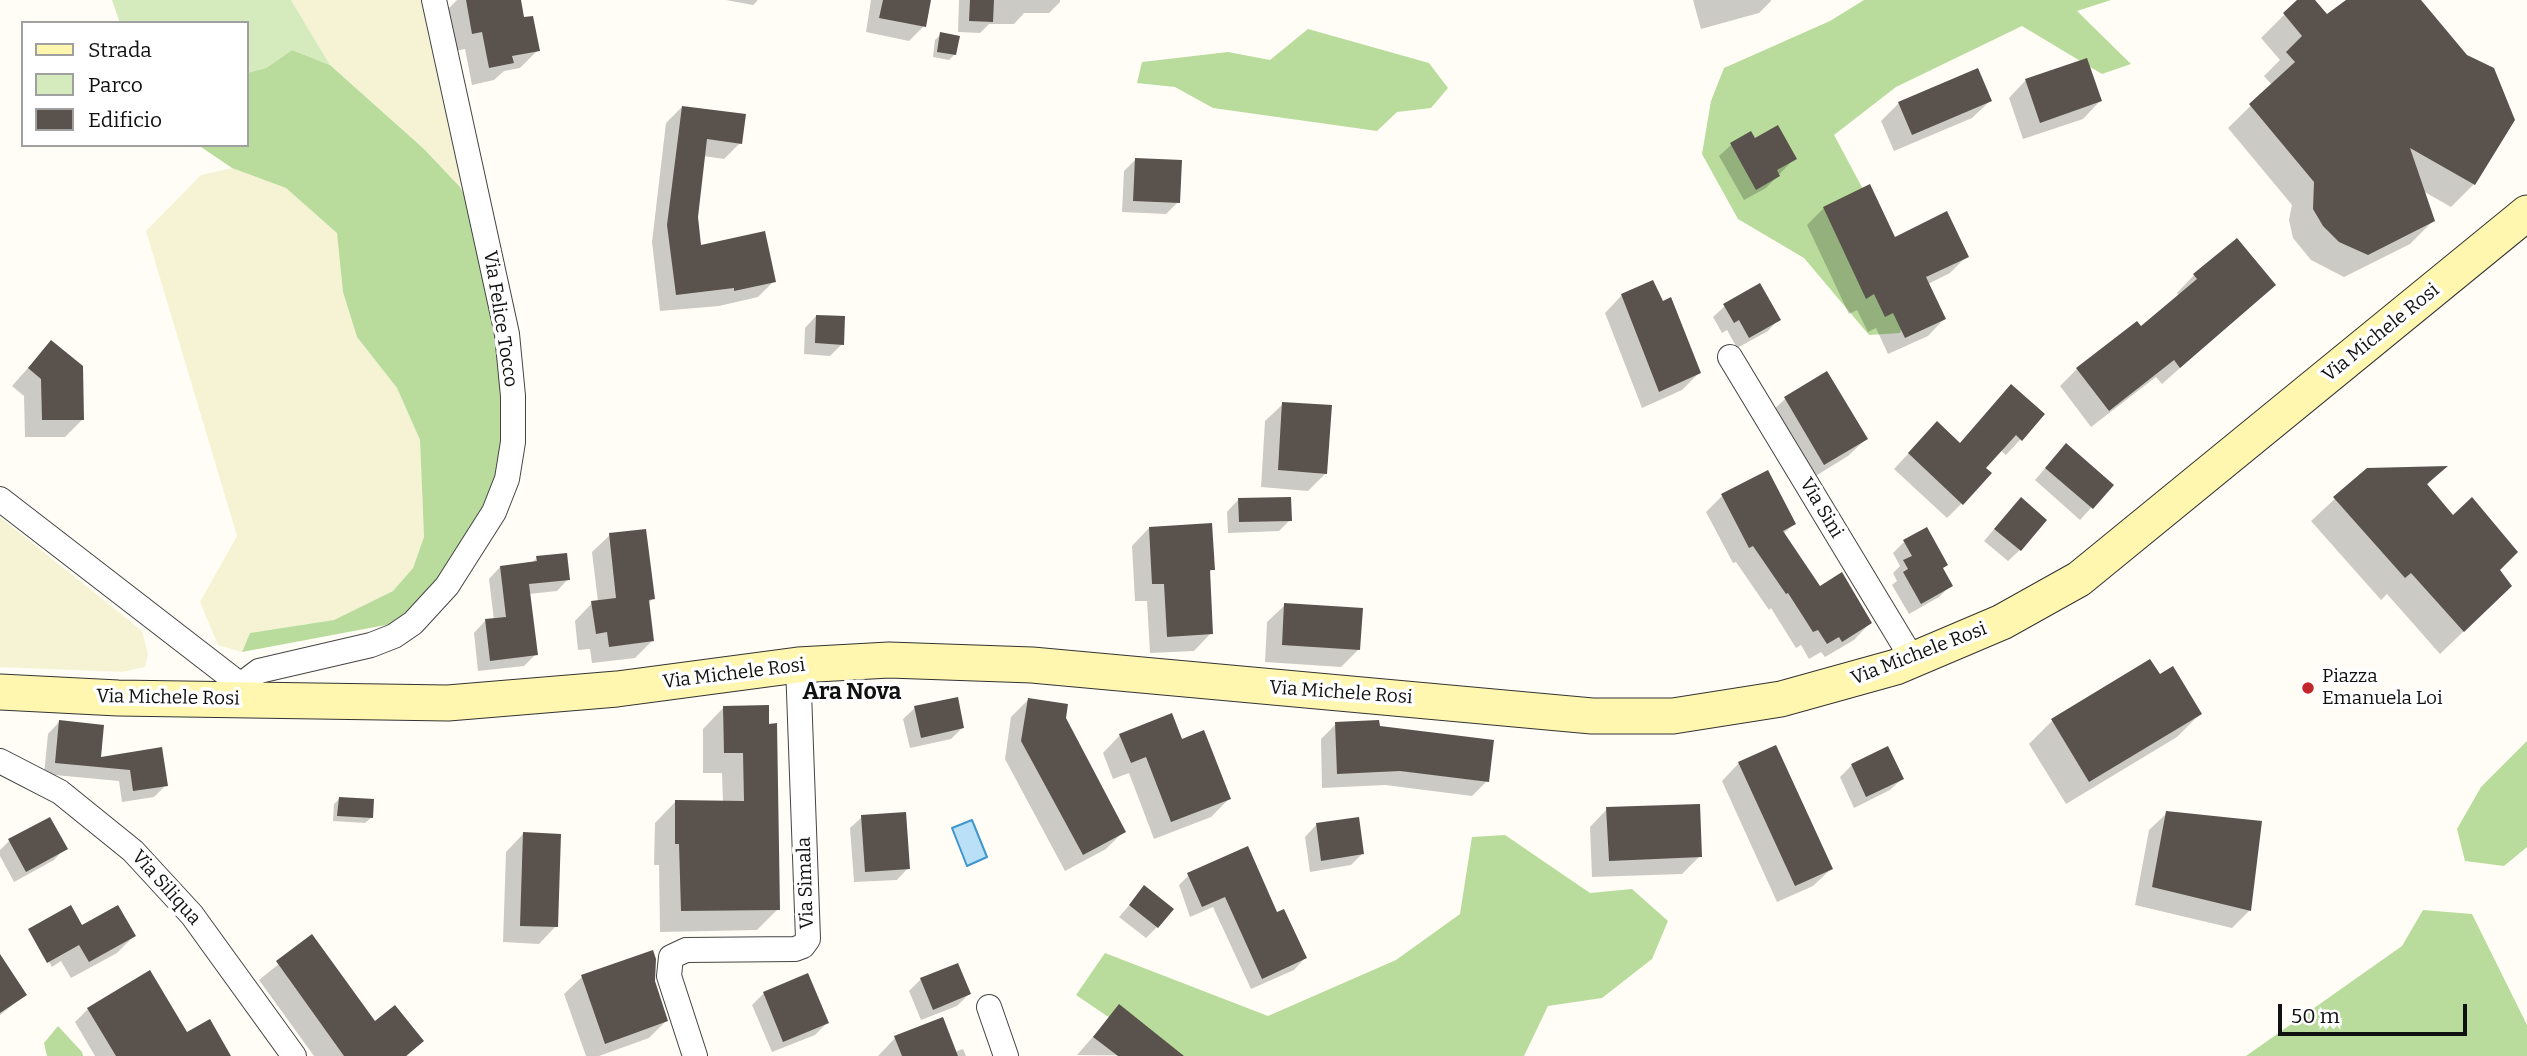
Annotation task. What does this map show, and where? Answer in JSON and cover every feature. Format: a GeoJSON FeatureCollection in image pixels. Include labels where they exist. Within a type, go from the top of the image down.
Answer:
{"type":"FeatureCollection","features":[{"type":"Feature","properties":{"kind":"street","name":"Via Felice Tocco"},"geometry":{"type":"LineString","coordinates":[[239,693],[259,671],[371,645],[394,636],[413,623],[447,586],[494,512],[507,479],[513,442],[513,396],[507,334],[434,0]]}},
{"type":"Feature","properties":{"kind":"street","name":"Via Michele Rosi"},"geometry":{"type":"LineString","coordinates":[[0,692],[239,693],[448,703],[617,689],[798,665],[889,660],[1032,665],[1592,716],[1690,715],[1782,699],[1857,680],[1913,660],[2029,609],[2102,563],[2527,213]]}},
{"type":"Feature","properties":{"kind":"street","name":"Via Sini"},"geometry":{"type":"LineString","coordinates":[[1730,357],[1913,660]]}},
{"type":"Feature","properties":{"kind":"street"},"geometry":{"type":"LineString","coordinates":[[0,499],[239,693]]}},
{"type":"Feature","properties":{"kind":"street","name":"Via Simala"},"geometry":{"type":"LineString","coordinates":[[695,1056],[669,976],[671,957],[686,950],[795,948],[803,946],[808,939],[798,665]]}},
{"type":"Feature","properties":{"kind":"street","name":"Via Siliqua"},"geometry":{"type":"LineString","coordinates":[[0,761],[60,792],[140,857],[192,915],[294,1056]]}},
{"type":"Feature","properties":{"kind":"street"},"geometry":{"type":"LineString","coordinates":[[989,1007],[1006,1056]]}},
{"type":"Feature","properties":{"kind":"shaded area"},"geometry":{"type":"Polygon","coordinates":[[[291,0],[424,0],[465,167],[460,187],[424,149],[330,65],[291,0]]]}},
{"type":"Feature","properties":{"kind":"shaded area"},"geometry":{"type":"Polygon","coordinates":[[[232,168],[286,188],[338,233],[343,292],[357,337],[397,388],[420,440],[424,537],[413,568],[393,591],[334,620],[250,633],[242,652],[218,645],[200,602],[237,536],[146,231],[201,175],[232,168]]]}},
{"type":"Feature","properties":{"kind":"shaded area"},"geometry":{"type":"Polygon","coordinates":[[[0,517],[142,631],[148,654],[145,667],[122,672],[0,667],[0,517]]]}},
{"type":"Feature","properties":{"kind":"green space"},"geometry":{"type":"Polygon","coordinates":[[[112,0],[291,0],[330,65],[292,50],[266,68],[248,73],[248,21],[119,21],[112,0]]]}},
{"type":"Feature","properties":{"kind":"green space"},"geometry":{"type":"Polygon","coordinates":[[[1864,0],[2111,0],[2077,11],[2131,64],[2102,74],[2022,26],[1896,87],[1834,135],[1915,286],[1900,333],[1869,335],[1804,258],[1738,219],[1702,154],[1711,101],[1724,68],[1830,21],[1864,0]]]}},
{"type":"Feature","properties":{"kind":"green space"},"geometry":{"type":"Polygon","coordinates":[[[1308,29],[1429,63],[1448,88],[1431,108],[1397,112],[1377,131],[1213,108],[1175,87],[1137,83],[1142,62],[1228,52],[1270,60],[1308,29]]]}},
{"type":"Feature","properties":{"kind":"green space"},"geometry":{"type":"Polygon","coordinates":[[[292,50],[330,65],[424,149],[460,187],[472,209],[509,381],[500,490],[422,605],[391,624],[242,652],[250,633],[334,620],[393,591],[413,568],[424,537],[420,440],[397,388],[357,337],[343,292],[337,233],[286,188],[232,168],[201,147],[248,147],[248,73],[266,68],[292,50]]]}},
{"type":"Feature","properties":{"kind":"green space"},"geometry":{"type":"Polygon","coordinates":[[[2527,741],[2527,847],[2504,866],[2465,861],[2457,829],[2481,787],[2527,741]]]}},
{"type":"Feature","properties":{"kind":"green space"},"geometry":{"type":"Polygon","coordinates":[[[1505,835],[1590,893],[1632,889],[1668,921],[1652,959],[1602,998],[1548,1006],[1524,1056],[1166,1056],[1076,995],[1105,953],[1268,1016],[1396,960],[1460,914],[1472,837],[1505,835]]]}},
{"type":"Feature","properties":{"kind":"green space"},"geometry":{"type":"Polygon","coordinates":[[[2423,910],[2472,914],[2527,1025],[2527,1056],[2246,1056],[2402,946],[2423,910]]]}},
{"type":"Feature","properties":{"kind":"green space"},"geometry":{"type":"Polygon","coordinates":[[[58,1026],[83,1056],[47,1056],[44,1043],[58,1026]]]}},
{"type":"Feature","properties":{"kind":"water"},"geometry":{"type":"Polygon","coordinates":[[[972,820],[987,857],[967,866],[952,828],[972,820]]]}},
{"type":"Feature","properties":{"kind":"building"},"geometry":{"type":"Polygon","coordinates":[[[466,0],[521,0],[524,17],[533,16],[540,51],[512,56],[514,63],[489,68],[482,32],[472,34],[466,0]]]}},
{"type":"Feature","properties":{"kind":"building"},"geometry":{"type":"Polygon","coordinates":[[[883,0],[931,0],[926,27],[879,18],[883,0]]]}},
{"type":"Feature","properties":{"kind":"building"},"geometry":{"type":"Polygon","coordinates":[[[970,0],[994,0],[993,22],[969,21],[970,0]]]}},
{"type":"Feature","properties":{"kind":"building"},"geometry":{"type":"Polygon","coordinates":[[[2297,0],[2315,0],[2327,14],[2346,0],[2421,0],[2467,55],[2494,68],[2515,120],[2475,185],[2410,148],[2435,221],[2368,255],[2339,242],[2323,226],[2313,209],[2314,182],[2249,104],[2295,62],[2286,52],[2302,36],[2283,13],[2297,0]]]}},
{"type":"Feature","properties":{"kind":"building"},"geometry":{"type":"Polygon","coordinates":[[[940,32],[960,36],[956,55],[937,52],[940,32]]]}},
{"type":"Feature","properties":{"kind":"building"},"geometry":{"type":"Polygon","coordinates":[[[2087,58],[2102,101],[2040,123],[2025,79],[2087,58]]]}},
{"type":"Feature","properties":{"kind":"building"},"geometry":{"type":"Polygon","coordinates":[[[1978,68],[1992,101],[1912,135],[1898,102],[1978,68]]]}},
{"type":"Feature","properties":{"kind":"building"},"geometry":{"type":"Polygon","coordinates":[[[682,106],[746,114],[742,144],[707,139],[698,217],[701,245],[765,231],[776,282],[734,291],[734,288],[676,295],[667,225],[682,106]]]}},
{"type":"Feature","properties":{"kind":"building"},"geometry":{"type":"Polygon","coordinates":[[[1778,125],[1797,159],[1777,170],[1780,176],[1756,190],[1730,143],[1751,131],[1755,138],[1778,125]]]}},
{"type":"Feature","properties":{"kind":"building"},"geometry":{"type":"Polygon","coordinates":[[[1135,158],[1182,160],[1180,203],[1133,201],[1135,158]]]}},
{"type":"Feature","properties":{"kind":"building"},"geometry":{"type":"Polygon","coordinates":[[[1870,184],[1895,237],[1947,211],[1969,257],[1926,277],[1946,319],[1905,338],[1893,313],[1885,317],[1874,294],[1866,299],[1823,207],[1870,184]]]}},
{"type":"Feature","properties":{"kind":"building"},"geometry":{"type":"Polygon","coordinates":[[[2237,238],[2276,285],[2180,368],[2174,360],[2109,411],[2076,368],[2137,321],[2141,326],[2197,279],[2193,274],[2237,238]]]}},
{"type":"Feature","properties":{"kind":"building"},"geometry":{"type":"Polygon","coordinates":[[[1653,280],[1663,301],[1671,297],[1701,373],[1659,392],[1621,294],[1653,280]]]}},
{"type":"Feature","properties":{"kind":"building"},"geometry":{"type":"Polygon","coordinates":[[[1760,283],[1781,320],[1749,338],[1739,320],[1734,323],[1723,304],[1760,283]]]}},
{"type":"Feature","properties":{"kind":"building"},"geometry":{"type":"Polygon","coordinates":[[[816,315],[845,316],[844,345],[815,343],[816,315]]]}},
{"type":"Feature","properties":{"kind":"building"},"geometry":{"type":"Polygon","coordinates":[[[51,340],[83,366],[84,420],[42,420],[41,379],[28,368],[51,340]]]}},
{"type":"Feature","properties":{"kind":"building"},"geometry":{"type":"Polygon","coordinates":[[[1827,371],[1868,439],[1824,465],[1784,397],[1827,371]]]}},
{"type":"Feature","properties":{"kind":"building"},"geometry":{"type":"Polygon","coordinates":[[[2011,384],[2045,414],[2022,441],[2016,435],[1986,468],[1992,473],[1963,505],[1908,453],[1937,421],[1960,443],[2011,384]]]}},
{"type":"Feature","properties":{"kind":"building"},"geometry":{"type":"Polygon","coordinates":[[[1282,402],[1332,405],[1327,474],[1278,470],[1282,402]]]}},
{"type":"Feature","properties":{"kind":"building"},"geometry":{"type":"Polygon","coordinates":[[[2066,443],[2114,485],[2093,509],[2045,468],[2066,443]]]}},
{"type":"Feature","properties":{"kind":"building"},"geometry":{"type":"Polygon","coordinates":[[[2448,466],[2427,484],[2453,515],[2472,497],[2518,552],[2500,570],[2512,586],[2464,632],[2411,573],[2405,578],[2333,497],[2367,468],[2448,466]]]}},
{"type":"Feature","properties":{"kind":"building"},"geometry":{"type":"Polygon","coordinates":[[[1768,470],[1796,524],[1783,531],[1820,586],[1842,572],[1872,623],[1842,642],[1839,637],[1827,644],[1818,630],[1813,632],[1753,546],[1749,548],[1721,494],[1768,470]]]}},
{"type":"Feature","properties":{"kind":"building"},"geometry":{"type":"Polygon","coordinates":[[[1291,497],[1292,521],[1239,522],[1238,498],[1291,497]]]}},
{"type":"Feature","properties":{"kind":"building"},"geometry":{"type":"Polygon","coordinates":[[[2021,497],[2047,520],[2021,551],[1994,529],[2021,497]]]}},
{"type":"Feature","properties":{"kind":"building"},"geometry":{"type":"Polygon","coordinates":[[[1212,523],[1215,570],[1210,570],[1213,634],[1167,637],[1164,584],[1152,584],[1149,527],[1212,523]]]}},
{"type":"Feature","properties":{"kind":"building"},"geometry":{"type":"Polygon","coordinates":[[[1927,527],[1948,565],[1943,568],[1953,586],[1921,604],[1903,572],[1908,569],[1903,560],[1912,556],[1903,540],[1927,527]]]}},
{"type":"Feature","properties":{"kind":"building"},"geometry":{"type":"Polygon","coordinates":[[[646,529],[655,599],[649,600],[654,641],[609,647],[607,632],[596,634],[591,601],[616,598],[609,533],[646,529]]]}},
{"type":"Feature","properties":{"kind":"building"},"geometry":{"type":"Polygon","coordinates":[[[567,553],[570,580],[529,584],[538,655],[490,661],[485,619],[506,617],[500,566],[537,561],[536,556],[567,553]]]}},
{"type":"Feature","properties":{"kind":"building"},"geometry":{"type":"Polygon","coordinates":[[[1284,603],[1363,608],[1360,650],[1282,645],[1284,603]]]}},
{"type":"Feature","properties":{"kind":"building"},"geometry":{"type":"Polygon","coordinates":[[[2150,659],[2160,674],[2173,666],[2202,714],[2089,782],[2051,719],[2150,659]]]}},
{"type":"Feature","properties":{"kind":"building"},"geometry":{"type":"Polygon","coordinates":[[[958,697],[964,728],[921,738],[914,706],[958,697]]]}},
{"type":"Feature","properties":{"kind":"building"},"geometry":{"type":"Polygon","coordinates":[[[1028,698],[1068,704],[1066,718],[1126,832],[1083,855],[1021,741],[1028,698]]]}},
{"type":"Feature","properties":{"kind":"building"},"geometry":{"type":"Polygon","coordinates":[[[769,705],[769,724],[777,723],[780,910],[681,911],[679,844],[675,844],[675,800],[744,801],[743,753],[724,753],[723,706],[769,705]]]}},
{"type":"Feature","properties":{"kind":"building"},"geometry":{"type":"Polygon","coordinates":[[[1172,713],[1182,739],[1204,730],[1231,799],[1171,822],[1146,757],[1131,763],[1119,734],[1172,713]]]}},
{"type":"Feature","properties":{"kind":"building"},"geometry":{"type":"Polygon","coordinates":[[[59,720],[104,725],[101,757],[162,747],[168,786],[133,791],[130,770],[55,763],[59,720]]]}},
{"type":"Feature","properties":{"kind":"building"},"geometry":{"type":"Polygon","coordinates":[[[1379,720],[1380,726],[1494,740],[1489,782],[1400,771],[1337,774],[1335,722],[1379,720]]]}},
{"type":"Feature","properties":{"kind":"building"},"geometry":{"type":"Polygon","coordinates":[[[1776,745],[1833,869],[1795,886],[1738,762],[1776,745]]]}},
{"type":"Feature","properties":{"kind":"building"},"geometry":{"type":"Polygon","coordinates":[[[1888,746],[1904,779],[1866,797],[1851,764],[1888,746]]]}},
{"type":"Feature","properties":{"kind":"building"},"geometry":{"type":"Polygon","coordinates":[[[339,797],[374,799],[373,818],[337,816],[339,797]]]}},
{"type":"Feature","properties":{"kind":"building"},"geometry":{"type":"Polygon","coordinates":[[[1700,804],[1702,857],[1609,861],[1606,807],[1700,804]]]}},
{"type":"Feature","properties":{"kind":"building"},"geometry":{"type":"Polygon","coordinates":[[[2166,811],[2262,821],[2251,911],[2152,887],[2166,811]]]}},
{"type":"Feature","properties":{"kind":"building"},"geometry":{"type":"Polygon","coordinates":[[[906,812],[910,869],[865,872],[861,815],[906,812]]]}},
{"type":"Feature","properties":{"kind":"building"},"geometry":{"type":"Polygon","coordinates":[[[50,817],[68,849],[26,872],[8,839],[50,817]]]}},
{"type":"Feature","properties":{"kind":"building"},"geometry":{"type":"Polygon","coordinates":[[[1359,817],[1364,854],[1321,861],[1316,823],[1359,817]]]}},
{"type":"Feature","properties":{"kind":"building"},"geometry":{"type":"Polygon","coordinates":[[[523,832],[561,834],[558,927],[520,926],[523,832]]]}},
{"type":"Feature","properties":{"kind":"building"},"geometry":{"type":"Polygon","coordinates":[[[1248,846],[1277,912],[1284,909],[1307,958],[1262,979],[1225,897],[1202,907],[1187,873],[1248,846]]]}},
{"type":"Feature","properties":{"kind":"building"},"geometry":{"type":"Polygon","coordinates":[[[1144,885],[1174,909],[1158,928],[1129,905],[1144,885]]]}},
{"type":"Feature","properties":{"kind":"building"},"geometry":{"type":"Polygon","coordinates":[[[71,905],[82,925],[118,905],[136,936],[89,962],[79,945],[47,963],[28,929],[71,905]]]}},
{"type":"Feature","properties":{"kind":"building"},"geometry":{"type":"Polygon","coordinates":[[[312,934],[375,1021],[395,1005],[424,1041],[406,1056],[344,1056],[276,961],[312,934]]]}},
{"type":"Feature","properties":{"kind":"building"},"geometry":{"type":"Polygon","coordinates":[[[653,950],[656,959],[655,981],[668,1021],[605,1044],[581,975],[653,950]]]}},
{"type":"Feature","properties":{"kind":"building"},"geometry":{"type":"Polygon","coordinates":[[[0,954],[27,995],[0,1013],[0,954]]]}},
{"type":"Feature","properties":{"kind":"building"},"geometry":{"type":"Polygon","coordinates":[[[958,963],[971,994],[933,1010],[920,978],[958,963]]]}},
{"type":"Feature","properties":{"kind":"building"},"geometry":{"type":"Polygon","coordinates":[[[150,970],[187,1032],[210,1019],[231,1056],[116,1056],[87,1008],[150,970]]]}},
{"type":"Feature","properties":{"kind":"building"},"geometry":{"type":"Polygon","coordinates":[[[808,973],[829,1023],[783,1042],[763,992],[808,973]]]}},
{"type":"Feature","properties":{"kind":"building"},"geometry":{"type":"Polygon","coordinates":[[[1119,1004],[1184,1056],[1118,1056],[1093,1037],[1119,1004]]]}},
{"type":"Feature","properties":{"kind":"building"},"geometry":{"type":"Polygon","coordinates":[[[943,1017],[958,1056],[902,1056],[894,1036],[943,1017]]]}},
{"type":"Feature","properties":{"kind":"place","name":"Piazza Emanuela Loi"},"geometry":{"type":"Point","coordinates":[2308,688]}},
{"type":"Feature","properties":{"kind":"district","name":"Ara Nova"},"geometry":{"type":"Point","coordinates":[852,693]}}]}
